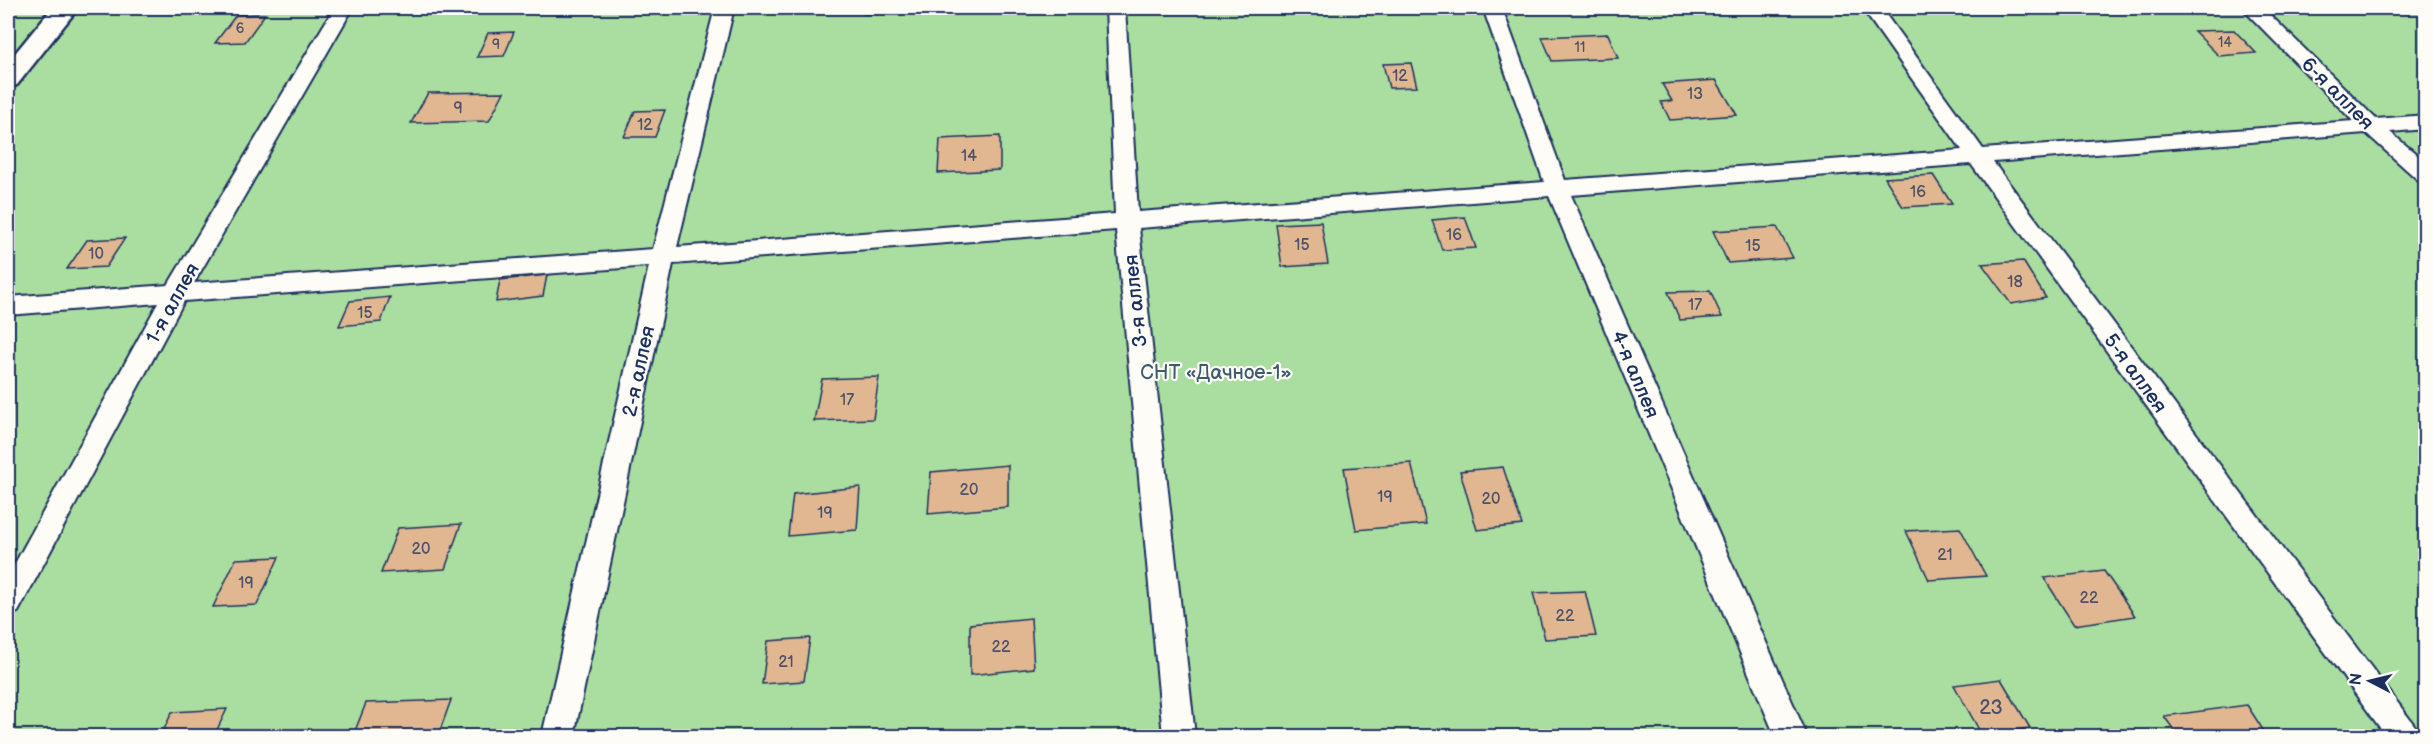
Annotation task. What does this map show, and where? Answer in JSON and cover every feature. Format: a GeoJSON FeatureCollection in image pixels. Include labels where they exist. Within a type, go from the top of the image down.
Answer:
{"type":"FeatureCollection","features":[{"type":"Feature","properties":{"kind":"street"},"geometry":{"type":"LineString","coordinates":[[8,79],[65,8]]}},
{"type":"Feature","properties":{"kind":"lane","name":"1-я аллея"},"geometry":{"type":"LineString","coordinates":[[8,603],[176,293],[343,8]]}},
{"type":"Feature","properties":{"kind":"lane","name":"2-я аллея"},"geometry":{"type":"LineString","coordinates":[[558,736],[663,256],[724,8]]}},
{"type":"Feature","properties":{"kind":"lane","name":"3-я аллея"},"geometry":{"type":"LineString","coordinates":[[1114,8],[1127,221],[1179,736]]}},
{"type":"Feature","properties":{"kind":"lane","name":"4-я аллея"},"geometry":{"type":"LineString","coordinates":[[1492,8],[1557,188],[1791,736]]}},
{"type":"Feature","properties":{"kind":"lane","name":"5-я аллея"},"geometry":{"type":"LineString","coordinates":[[1871,8],[1977,156],[2404,736]]}},
{"type":"Feature","properties":{"kind":"lane","name":"6-я аллея"},"geometry":{"type":"LineString","coordinates":[[2252,8],[2371,126],[2426,176]]}},
{"type":"Feature","properties":{"kind":"lane"},"geometry":{"type":"LineString","coordinates":[[8,306],[2426,122]]}},
{"type":"Feature","properties":{"kind":"green space","name":"СНТ «Дачное-1»"},"geometry":{"type":"Polygon","coordinates":[[[8,8],[2425,8],[2425,736],[8,736],[8,8]]]}},
{"type":"Feature","properties":{"kind":"building"},"geometry":{"type":"Polygon","coordinates":[[[864,8],[903,8],[903,12],[864,14],[864,8]]]}},
{"type":"Feature","properties":{"kind":"building"},"geometry":{"type":"Polygon","coordinates":[[[265,14],[245,42],[215,43],[236,15],[265,14]]]}},
{"type":"Feature","properties":{"kind":"building"},"geometry":{"type":"Polygon","coordinates":[[[2234,30],[2256,53],[2219,56],[2194,31],[2234,30]]]}},
{"type":"Feature","properties":{"kind":"building"},"geometry":{"type":"Polygon","coordinates":[[[514,32],[504,56],[477,57],[488,33],[514,32]]]}},
{"type":"Feature","properties":{"kind":"building"},"geometry":{"type":"Polygon","coordinates":[[[1608,34],[1618,58],[1552,61],[1542,37],[1608,34]]]}},
{"type":"Feature","properties":{"kind":"building"},"geometry":{"type":"Polygon","coordinates":[[[1411,63],[1417,87],[1389,88],[1383,64],[1411,63]]]}},
{"type":"Feature","properties":{"kind":"building"},"geometry":{"type":"Polygon","coordinates":[[[1716,80],[1737,115],[1670,120],[1661,102],[1672,101],[1662,84],[1716,80]]]}},
{"type":"Feature","properties":{"kind":"building"},"geometry":{"type":"Polygon","coordinates":[[[504,92],[489,121],[411,123],[428,93],[504,92]]]}},
{"type":"Feature","properties":{"kind":"building"},"geometry":{"type":"Polygon","coordinates":[[[665,110],[655,137],[624,137],[635,111],[665,110]]]}},
{"type":"Feature","properties":{"kind":"building"},"geometry":{"type":"Polygon","coordinates":[[[1000,136],[1000,170],[938,173],[940,139],[1000,136]]]}},
{"type":"Feature","properties":{"kind":"building"},"geometry":{"type":"Polygon","coordinates":[[[1933,175],[1952,204],[1903,207],[1885,178],[1933,175]]]}},
{"type":"Feature","properties":{"kind":"building"},"geometry":{"type":"Polygon","coordinates":[[[1465,217],[1476,248],[1442,250],[1432,220],[1465,217]]]}},
{"type":"Feature","properties":{"kind":"building"},"geometry":{"type":"Polygon","coordinates":[[[1321,222],[1328,264],[1282,267],[1276,224],[1321,222]]]}},
{"type":"Feature","properties":{"kind":"building"},"geometry":{"type":"Polygon","coordinates":[[[1777,227],[1793,258],[1728,263],[1713,231],[1777,227]]]}},
{"type":"Feature","properties":{"kind":"building"},"geometry":{"type":"Polygon","coordinates":[[[125,238],[106,267],[67,269],[87,240],[125,238]]]}},
{"type":"Feature","properties":{"kind":"building"},"geometry":{"type":"Polygon","coordinates":[[[2023,261],[2046,298],[2011,304],[1982,264],[2023,261]]]}},
{"type":"Feature","properties":{"kind":"building"},"geometry":{"type":"Polygon","coordinates":[[[547,275],[543,296],[496,302],[500,280],[547,275]]]}},
{"type":"Feature","properties":{"kind":"building"},"geometry":{"type":"Polygon","coordinates":[[[1710,291],[1722,317],[1680,320],[1668,292],[1710,291]]]}},
{"type":"Feature","properties":{"kind":"building"},"geometry":{"type":"Polygon","coordinates":[[[390,297],[381,322],[339,326],[350,301],[390,297]]]}},
{"type":"Feature","properties":{"kind":"building"},"geometry":{"type":"Polygon","coordinates":[[[879,377],[873,419],[814,421],[822,379],[879,377]]]}},
{"type":"Feature","properties":{"kind":"building"},"geometry":{"type":"Polygon","coordinates":[[[1411,463],[1426,524],[1356,530],[1344,468],[1411,463]]]}},
{"type":"Feature","properties":{"kind":"building"},"geometry":{"type":"Polygon","coordinates":[[[1008,465],[1008,507],[928,514],[931,472],[1008,465]]]}},
{"type":"Feature","properties":{"kind":"building"},"geometry":{"type":"Polygon","coordinates":[[[1503,467],[1522,525],[1477,530],[1460,471],[1503,467]]]}},
{"type":"Feature","properties":{"kind":"building"},"geometry":{"type":"Polygon","coordinates":[[[860,487],[857,530],[788,536],[793,494],[860,487]]]}},
{"type":"Feature","properties":{"kind":"building"},"geometry":{"type":"Polygon","coordinates":[[[461,524],[445,569],[381,573],[398,528],[461,524]]]}},
{"type":"Feature","properties":{"kind":"building"},"geometry":{"type":"Polygon","coordinates":[[[1960,528],[1986,576],[1929,580],[1906,531],[1960,528]]]}},
{"type":"Feature","properties":{"kind":"building"},"geometry":{"type":"Polygon","coordinates":[[[279,557],[257,605],[213,607],[236,559],[279,557]]]}},
{"type":"Feature","properties":{"kind":"building"},"geometry":{"type":"Polygon","coordinates":[[[2104,571],[2135,616],[2074,625],[2044,578],[2104,571]]]}},
{"type":"Feature","properties":{"kind":"building"},"geometry":{"type":"Polygon","coordinates":[[[1585,591],[1596,636],[1545,639],[1533,593],[1585,591]]]}},
{"type":"Feature","properties":{"kind":"building"},"geometry":{"type":"Polygon","coordinates":[[[1031,618],[1034,668],[970,675],[970,624],[1031,618]]]}},
{"type":"Feature","properties":{"kind":"building"},"geometry":{"type":"Polygon","coordinates":[[[810,638],[804,681],[762,684],[768,641],[810,638]]]}},
{"type":"Feature","properties":{"kind":"building"},"geometry":{"type":"Polygon","coordinates":[[[2001,679],[2030,728],[1982,735],[1954,685],[2001,679]]]}},
{"type":"Feature","properties":{"kind":"building"},"geometry":{"type":"Polygon","coordinates":[[[451,700],[438,736],[353,736],[366,703],[451,700]]]}},
{"type":"Feature","properties":{"kind":"building"},"geometry":{"type":"Polygon","coordinates":[[[2247,705],[2267,736],[2178,736],[2164,716],[2247,705]]]}},
{"type":"Feature","properties":{"kind":"building"},"geometry":{"type":"Polygon","coordinates":[[[227,709],[214,736],[161,736],[172,712],[227,709]]]}}]}
